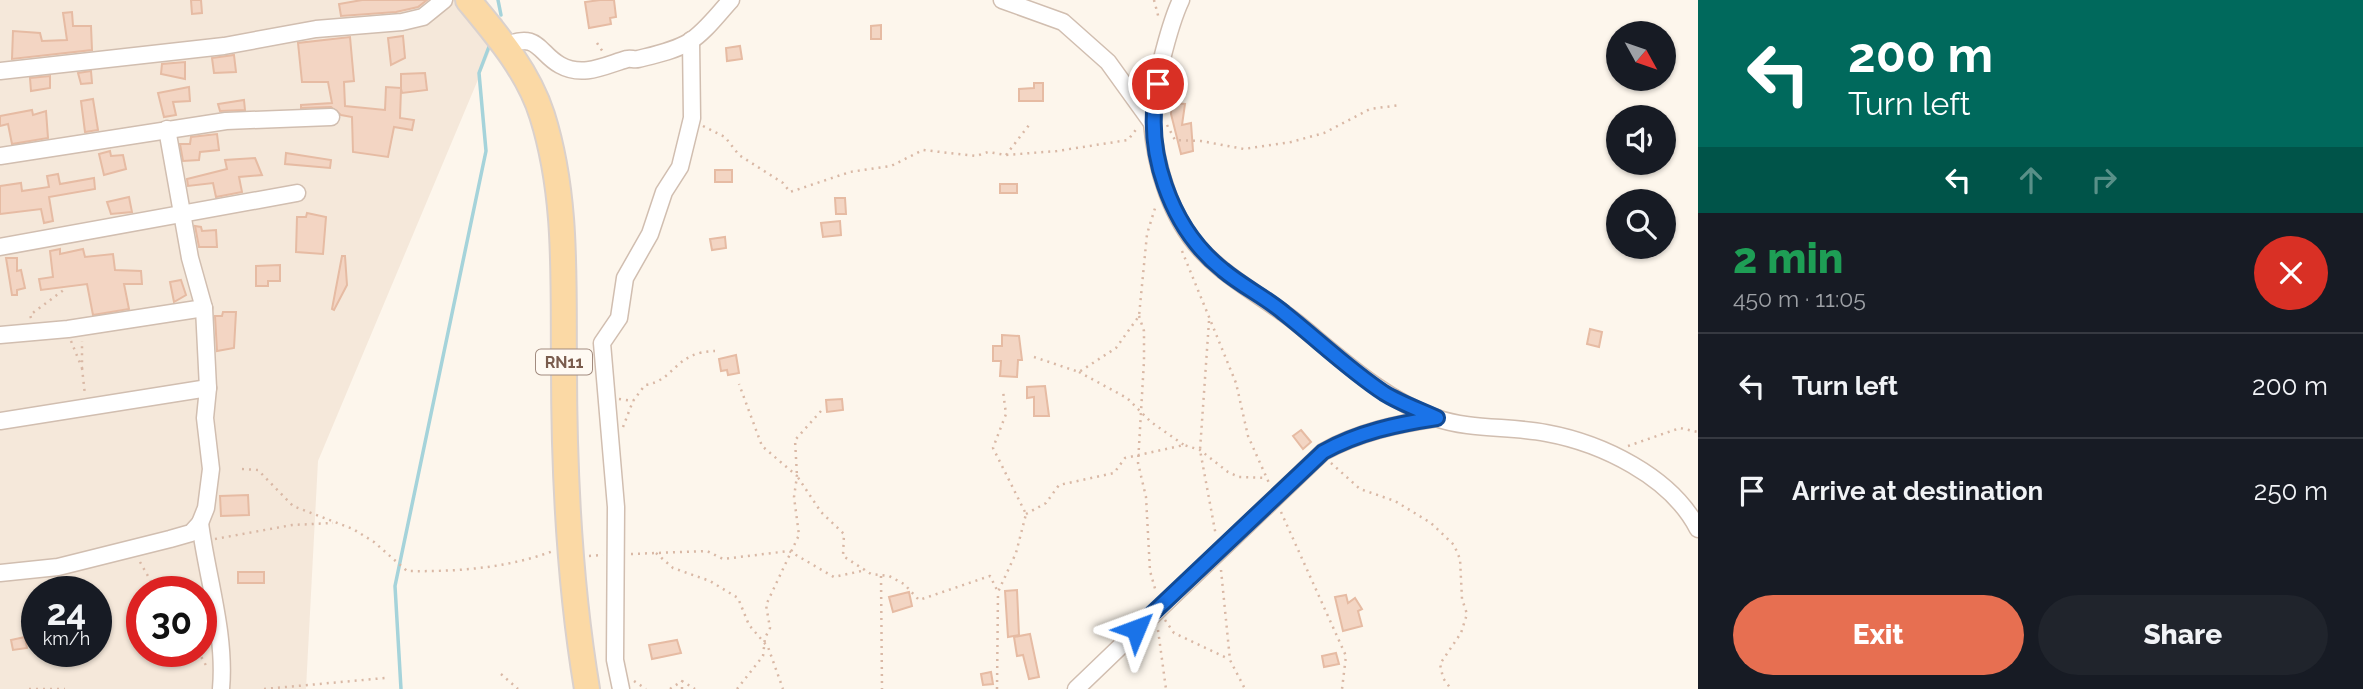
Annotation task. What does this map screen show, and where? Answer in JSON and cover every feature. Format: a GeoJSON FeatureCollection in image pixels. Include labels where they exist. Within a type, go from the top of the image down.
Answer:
{"type":"FeatureCollection","features":[{"type":"Feature","properties":{"kind":"main road","name":"RN11"},"geometry":{"type":"LineString","coordinates":[[468,0],[505,46],[529,84],[542,114],[558,183],[565,273],[564,368],[570,551],[587,689]]}},
{"type":"Feature","properties":{"kind":"street"},"geometry":{"type":"LineString","coordinates":[[0,71],[224,46],[316,29],[402,22],[423,17],[444,0]]}},
{"type":"Feature","properties":{"kind":"street"},"geometry":{"type":"LineString","coordinates":[[505,46],[517,40],[537,45],[560,65],[583,71],[612,67],[628,59],[638,59],[676,48],[691,40],[731,0]]}},
{"type":"Feature","properties":{"kind":"street"},"geometry":{"type":"LineString","coordinates":[[1002,0],[1063,22],[1108,62],[1151,115]]}},
{"type":"Feature","properties":{"kind":"street"},"geometry":{"type":"LineString","coordinates":[[1181,0],[1171,22],[1151,115],[1164,182],[1190,237],[1223,270],[1276,307],[1384,393],[1437,418],[1546,433],[1608,452],[1641,471],[1674,497],[1698,529]]}},
{"type":"Feature","properties":{"kind":"street"},"geometry":{"type":"LineString","coordinates":[[621,689],[615,660],[616,554],[603,343],[619,317],[625,278],[650,234],[664,192],[680,167],[692,118],[691,40]]}},
{"type":"Feature","properties":{"kind":"street"},"geometry":{"type":"LineString","coordinates":[[0,156],[167,129],[263,117],[331,117]]}},
{"type":"Feature","properties":{"kind":"street"},"geometry":{"type":"LineString","coordinates":[[0,573],[15,574],[58,567],[191,533],[200,523],[209,495],[204,308],[182,212],[167,129]]}},
{"type":"Feature","properties":{"kind":"street"},"geometry":{"type":"LineString","coordinates":[[0,247],[298,192]]}},
{"type":"Feature","properties":{"kind":"street"},"geometry":{"type":"LineString","coordinates":[[0,335],[74,328],[204,308]]}},
{"type":"Feature","properties":{"kind":"street"},"geometry":{"type":"LineString","coordinates":[[0,421],[208,388]]}},
{"type":"Feature","properties":{"kind":"street"},"geometry":{"type":"LineString","coordinates":[[1076,689],[1155,610],[1323,452],[1347,439],[1372,431],[1437,418]]}},
{"type":"Feature","properties":{"kind":"street"},"geometry":{"type":"LineString","coordinates":[[200,523],[223,667],[221,689]]}},
{"type":"Feature","properties":{"kind":"path"},"geometry":{"type":"LineString","coordinates":[[692,118],[711,132],[725,136],[739,155],[783,183],[790,192],[850,172],[891,166],[923,150],[976,156],[988,152],[1006,155],[1128,141],[1151,115],[1175,140],[1200,141],[1244,149],[1291,142],[1324,133],[1370,108],[1400,104]]}},
{"type":"Feature","properties":{"kind":"path"},"geometry":{"type":"LineString","coordinates":[[1006,155],[1029,125]]}},
{"type":"Feature","properties":{"kind":"path"},"geometry":{"type":"LineString","coordinates":[[1164,182],[1147,234],[1139,316],[1144,331],[1138,463],[1146,496],[1150,571],[1156,592],[1155,610],[1166,689]]}},
{"type":"Feature","properties":{"kind":"path"},"geometry":{"type":"LineString","coordinates":[[1179,244],[1236,383],[1248,436],[1333,632],[1344,649],[1346,656],[1342,689]]}},
{"type":"Feature","properties":{"kind":"path"},"geometry":{"type":"LineString","coordinates":[[35,331],[30,315],[65,289]]}},
{"type":"Feature","properties":{"kind":"path"},"geometry":{"type":"LineString","coordinates":[[1079,372],[1116,348],[1139,316]]}},
{"type":"Feature","properties":{"kind":"path"},"geometry":{"type":"LineString","coordinates":[[1209,317],[1200,450],[1218,550],[1230,660],[1245,689]]}},
{"type":"Feature","properties":{"kind":"path"},"geometry":{"type":"LineString","coordinates":[[74,328],[86,409]]}},
{"type":"Feature","properties":{"kind":"path"},"geometry":{"type":"LineString","coordinates":[[74,328],[82,368]]}},
{"type":"Feature","properties":{"kind":"path"},"geometry":{"type":"LineString","coordinates":[[612,458],[633,401],[645,386],[656,384],[697,351],[715,351]]}},
{"type":"Feature","properties":{"kind":"path"},"geometry":{"type":"LineString","coordinates":[[1034,357],[1079,372],[1127,398],[1141,413],[1184,446],[1200,450],[1228,472],[1239,477],[1267,478]]}},
{"type":"Feature","properties":{"kind":"path"},"geometry":{"type":"LineString","coordinates":[[739,384],[762,446],[797,476],[821,512],[844,534],[843,556],[866,570],[904,584],[919,600],[990,576],[998,592]]}},
{"type":"Feature","properties":{"kind":"path"},"geometry":{"type":"LineString","coordinates":[[997,689],[998,592],[1016,554],[1026,514],[993,448],[1006,414],[1003,391]]}},
{"type":"Feature","properties":{"kind":"path"},"geometry":{"type":"LineString","coordinates":[[737,689],[763,656],[763,645],[770,628],[766,604],[789,551],[799,535],[794,497],[797,476],[795,440],[821,411]]}},
{"type":"Feature","properties":{"kind":"path"},"geometry":{"type":"LineString","coordinates":[[1608,452],[1654,440],[1680,428],[1698,432]]}},
{"type":"Feature","properties":{"kind":"path"},"geometry":{"type":"LineString","coordinates":[[1026,514],[1046,503],[1059,485],[1114,473],[1125,458],[1184,446]]}},
{"type":"Feature","properties":{"kind":"path"},"geometry":{"type":"LineString","coordinates":[[1323,452],[1340,474],[1360,489],[1395,501],[1431,523],[1454,545],[1460,559],[1462,599],[1467,614],[1461,633],[1440,664],[1443,678],[1451,689]]}},
{"type":"Feature","properties":{"kind":"path"},"geometry":{"type":"LineString","coordinates":[[242,469],[258,470],[293,506],[354,529],[387,551],[407,571],[443,572],[517,564],[570,551],[616,554],[708,551],[723,559],[789,551],[834,577],[866,570]]}},
{"type":"Feature","properties":{"kind":"path"},"geometry":{"type":"LineString","coordinates":[[203,542],[292,526],[337,523]]}},
{"type":"Feature","properties":{"kind":"path"},"geometry":{"type":"LineString","coordinates":[[128,549],[144,565],[149,576]]}},
{"type":"Feature","properties":{"kind":"path"},"geometry":{"type":"LineString","coordinates":[[656,553],[673,568],[710,581],[738,598],[745,619],[763,645],[768,647],[783,689]]}},
{"type":"Feature","properties":{"kind":"path"},"geometry":{"type":"LineString","coordinates":[[881,576],[882,689]]}},
{"type":"Feature","properties":{"kind":"path"},"geometry":{"type":"LineString","coordinates":[[1155,610],[1174,633],[1230,660]]}},
{"type":"Feature","properties":{"kind":"path"},"geometry":{"type":"LineString","coordinates":[[501,674],[518,689]]}},
{"type":"Feature","properties":{"kind":"path"},"geometry":{"type":"LineString","coordinates":[[264,689],[385,678]]}},
{"type":"Feature","properties":{"kind":"path"},"geometry":{"type":"LineString","coordinates":[[670,689],[682,681]]}},
{"type":"Feature","properties":{"kind":"path"},"geometry":{"type":"LineString","coordinates":[[682,681],[682,689]]}},
{"type":"Feature","properties":{"kind":"path"},"geometry":{"type":"LineString","coordinates":[[682,681],[695,689]]}},
{"type":"Feature","properties":{"kind":"path"},"geometry":{"type":"LineString","coordinates":[[29,689],[65,689]]}},
{"type":"Feature","properties":{"kind":"shaded area"},"geometry":{"type":"Polygon","coordinates":[[[0,0],[485,0],[503,20],[318,461],[306,689],[0,689],[0,0]]]}},
{"type":"Feature","properties":{"kind":"building"},"geometry":{"type":"Polygon","coordinates":[[[191,0],[201,0],[202,13],[192,14],[191,0]]]}},
{"type":"Feature","properties":{"kind":"building"},"geometry":{"type":"Polygon","coordinates":[[[362,0],[427,0],[418,7],[396,12],[341,16],[339,4],[362,0]]]}},
{"type":"Feature","properties":{"kind":"building"},"geometry":{"type":"Polygon","coordinates":[[[614,0],[616,17],[610,18],[611,24],[589,28],[585,2],[614,0]]]}},
{"type":"Feature","properties":{"kind":"building"},"geometry":{"type":"Polygon","coordinates":[[[72,12],[73,26],[91,26],[92,50],[12,59],[13,31],[40,33],[42,41],[67,40],[63,13],[72,12]]]}},
{"type":"Feature","properties":{"kind":"building"},"geometry":{"type":"Polygon","coordinates":[[[881,25],[881,39],[871,39],[871,26],[881,25]]]}},
{"type":"Feature","properties":{"kind":"building"},"geometry":{"type":"Polygon","coordinates":[[[403,36],[405,58],[391,65],[388,38],[403,36]]]}},
{"type":"Feature","properties":{"kind":"building"},"geometry":{"type":"Polygon","coordinates":[[[350,37],[354,81],[344,82],[345,106],[385,110],[386,87],[401,88],[401,74],[425,73],[427,90],[402,93],[401,89],[400,118],[414,120],[412,130],[394,127],[388,157],[353,152],[352,117],[341,115],[331,107],[301,108],[301,105],[332,103],[328,82],[302,82],[298,43],[350,37]]]}},
{"type":"Feature","properties":{"kind":"building"},"geometry":{"type":"Polygon","coordinates":[[[740,46],[742,59],[727,61],[726,48],[740,46]]]}},
{"type":"Feature","properties":{"kind":"building"},"geometry":{"type":"Polygon","coordinates":[[[234,55],[236,72],[214,73],[212,58],[234,55]]]}},
{"type":"Feature","properties":{"kind":"building"},"geometry":{"type":"Polygon","coordinates":[[[185,62],[185,79],[161,74],[162,64],[185,62]]]}},
{"type":"Feature","properties":{"kind":"building"},"geometry":{"type":"Polygon","coordinates":[[[91,71],[92,83],[81,84],[78,73],[91,71]]]}},
{"type":"Feature","properties":{"kind":"building"},"geometry":{"type":"Polygon","coordinates":[[[50,76],[50,88],[31,91],[30,78],[50,76]]]}},
{"type":"Feature","properties":{"kind":"building"},"geometry":{"type":"Polygon","coordinates":[[[1034,83],[1043,83],[1043,101],[1019,101],[1019,89],[1034,88],[1034,83]]]}},
{"type":"Feature","properties":{"kind":"building"},"geometry":{"type":"Polygon","coordinates":[[[189,87],[190,101],[173,102],[176,115],[164,117],[158,93],[189,87]]]}},
{"type":"Feature","properties":{"kind":"building"},"geometry":{"type":"Polygon","coordinates":[[[93,99],[98,130],[85,132],[81,101],[93,99]]]}},
{"type":"Feature","properties":{"kind":"building"},"geometry":{"type":"Polygon","coordinates":[[[244,100],[245,110],[220,111],[218,104],[244,100]]]}},
{"type":"Feature","properties":{"kind":"building"},"geometry":{"type":"Polygon","coordinates":[[[1172,103],[1185,104],[1182,125],[1191,123],[1193,151],[1181,154],[1171,114],[1172,103]]]}},
{"type":"Feature","properties":{"kind":"building"},"geometry":{"type":"Polygon","coordinates":[[[32,110],[33,115],[46,111],[48,138],[12,144],[8,124],[0,126],[0,116],[32,110]]]}},
{"type":"Feature","properties":{"kind":"building"},"geometry":{"type":"Polygon","coordinates":[[[217,134],[219,150],[200,152],[199,160],[183,161],[180,144],[190,144],[191,137],[217,134]]]}},
{"type":"Feature","properties":{"kind":"building"},"geometry":{"type":"Polygon","coordinates":[[[110,151],[111,156],[123,155],[126,169],[104,175],[99,154],[110,151]]]}},
{"type":"Feature","properties":{"kind":"building"},"geometry":{"type":"Polygon","coordinates":[[[286,153],[331,160],[330,168],[285,164],[286,153]]]}},
{"type":"Feature","properties":{"kind":"building"},"geometry":{"type":"Polygon","coordinates":[[[255,158],[262,175],[239,177],[242,192],[216,197],[213,183],[188,186],[187,179],[227,169],[225,160],[255,158]]]}},
{"type":"Feature","properties":{"kind":"building"},"geometry":{"type":"Polygon","coordinates":[[[715,170],[732,170],[732,182],[715,182],[715,170]]]}},
{"type":"Feature","properties":{"kind":"building"},"geometry":{"type":"Polygon","coordinates":[[[58,174],[60,184],[94,178],[95,189],[49,197],[53,221],[44,223],[41,209],[0,214],[0,186],[21,183],[22,191],[49,187],[47,176],[58,174]]]}},
{"type":"Feature","properties":{"kind":"building"},"geometry":{"type":"Polygon","coordinates":[[[1000,184],[1017,184],[1017,193],[1000,193],[1000,184]]]}},
{"type":"Feature","properties":{"kind":"building"},"geometry":{"type":"Polygon","coordinates":[[[129,197],[132,212],[111,214],[107,202],[129,197]]]}},
{"type":"Feature","properties":{"kind":"building"},"geometry":{"type":"Polygon","coordinates":[[[835,198],[845,198],[846,214],[836,214],[835,198]]]}},
{"type":"Feature","properties":{"kind":"building"},"geometry":{"type":"Polygon","coordinates":[[[307,213],[326,217],[323,254],[296,252],[297,217],[306,217],[307,213]]]}},
{"type":"Feature","properties":{"kind":"building"},"geometry":{"type":"Polygon","coordinates":[[[840,221],[841,235],[823,237],[821,223],[840,221]]]}},
{"type":"Feature","properties":{"kind":"building"},"geometry":{"type":"Polygon","coordinates":[[[195,226],[201,227],[202,231],[216,230],[217,247],[199,247],[195,226]]]}},
{"type":"Feature","properties":{"kind":"building"},"geometry":{"type":"Polygon","coordinates":[[[725,237],[726,248],[712,250],[710,239],[725,237]]]}},
{"type":"Feature","properties":{"kind":"building"},"geometry":{"type":"Polygon","coordinates":[[[60,249],[60,254],[83,249],[85,257],[113,254],[115,270],[141,271],[142,284],[124,284],[129,309],[93,315],[87,284],[41,290],[39,279],[53,277],[50,251],[60,249]]]}},
{"type":"Feature","properties":{"kind":"building"},"geometry":{"type":"Polygon","coordinates":[[[342,256],[345,256],[347,285],[334,310],[332,309],[342,256]]]}},
{"type":"Feature","properties":{"kind":"building"},"geometry":{"type":"Polygon","coordinates":[[[6,258],[17,258],[17,271],[21,270],[25,288],[17,290],[17,295],[12,295],[6,258]]]}},
{"type":"Feature","properties":{"kind":"building"},"geometry":{"type":"Polygon","coordinates":[[[280,265],[280,281],[268,281],[268,286],[256,286],[256,266],[280,265]]]}},
{"type":"Feature","properties":{"kind":"building"},"geometry":{"type":"Polygon","coordinates":[[[181,280],[186,295],[174,302],[170,282],[181,280]]]}},
{"type":"Feature","properties":{"kind":"building"},"geometry":{"type":"Polygon","coordinates":[[[223,312],[236,312],[234,348],[217,351],[215,316],[222,316],[223,312]]]}},
{"type":"Feature","properties":{"kind":"building"},"geometry":{"type":"Polygon","coordinates":[[[1590,329],[1602,332],[1599,347],[1587,344],[1590,329]]]}},
{"type":"Feature","properties":{"kind":"building"},"geometry":{"type":"Polygon","coordinates":[[[1002,335],[1019,336],[1022,360],[1018,360],[1017,377],[1000,376],[1001,361],[993,361],[993,346],[1002,346],[1002,335]]]}},
{"type":"Feature","properties":{"kind":"building"},"geometry":{"type":"Polygon","coordinates":[[[736,355],[739,373],[728,375],[727,370],[721,371],[719,359],[736,355]]]}},
{"type":"Feature","properties":{"kind":"building"},"geometry":{"type":"Polygon","coordinates":[[[1045,386],[1049,416],[1034,416],[1034,397],[1027,398],[1027,387],[1045,386]]]}},
{"type":"Feature","properties":{"kind":"building"},"geometry":{"type":"Polygon","coordinates":[[[842,399],[843,410],[827,412],[826,400],[842,399]]]}},
{"type":"Feature","properties":{"kind":"building"},"geometry":{"type":"Polygon","coordinates":[[[1301,430],[1311,442],[1303,449],[1293,436],[1301,430]]]}},
{"type":"Feature","properties":{"kind":"building"},"geometry":{"type":"Polygon","coordinates":[[[248,495],[249,515],[221,516],[220,496],[248,495]]]}},
{"type":"Feature","properties":{"kind":"building"},"geometry":{"type":"Polygon","coordinates":[[[238,572],[264,572],[264,583],[238,583],[238,572]]]}},
{"type":"Feature","properties":{"kind":"building"},"geometry":{"type":"Polygon","coordinates":[[[1017,590],[1019,635],[1008,637],[1005,591],[1017,590]]]}},
{"type":"Feature","properties":{"kind":"building"},"geometry":{"type":"Polygon","coordinates":[[[909,592],[912,606],[893,612],[889,597],[909,592]]]}},
{"type":"Feature","properties":{"kind":"building"},"geometry":{"type":"Polygon","coordinates":[[[1346,595],[1348,603],[1355,598],[1362,609],[1358,611],[1362,626],[1343,631],[1335,597],[1346,595]]]}},
{"type":"Feature","properties":{"kind":"building"},"geometry":{"type":"Polygon","coordinates":[[[1030,634],[1039,677],[1029,679],[1023,655],[1017,656],[1014,637],[1030,634]]]}},
{"type":"Feature","properties":{"kind":"building"},"geometry":{"type":"Polygon","coordinates":[[[21,638],[21,649],[13,650],[11,640],[21,638]]]}},
{"type":"Feature","properties":{"kind":"building"},"geometry":{"type":"Polygon","coordinates":[[[677,640],[681,653],[652,659],[649,645],[677,640]]]}},
{"type":"Feature","properties":{"kind":"building"},"geometry":{"type":"Polygon","coordinates":[[[1336,653],[1339,664],[1324,667],[1322,656],[1336,653]]]}},
{"type":"Feature","properties":{"kind":"building"},"geometry":{"type":"Polygon","coordinates":[[[991,672],[993,684],[983,685],[981,674],[991,672]]]}},
{"type":"Feature","properties":{"kind":"waterway"},"geometry":{"type":"LineString","coordinates":[[498,0],[501,15]]}},
{"type":"Feature","properties":{"kind":"waterway"},"geometry":{"type":"LineString","coordinates":[[401,689],[395,586],[486,151],[479,73],[490,44]]}},
{"type":"Feature","properties":{"kind":"route"},"geometry":{"type":"LineString","coordinates":[[1136,629],[1323,452],[1347,439],[1372,431],[1400,423],[1437,418],[1384,393],[1276,307],[1223,270],[1190,237],[1180,222],[1161,172],[1152,123],[1158,84]]}}]}
